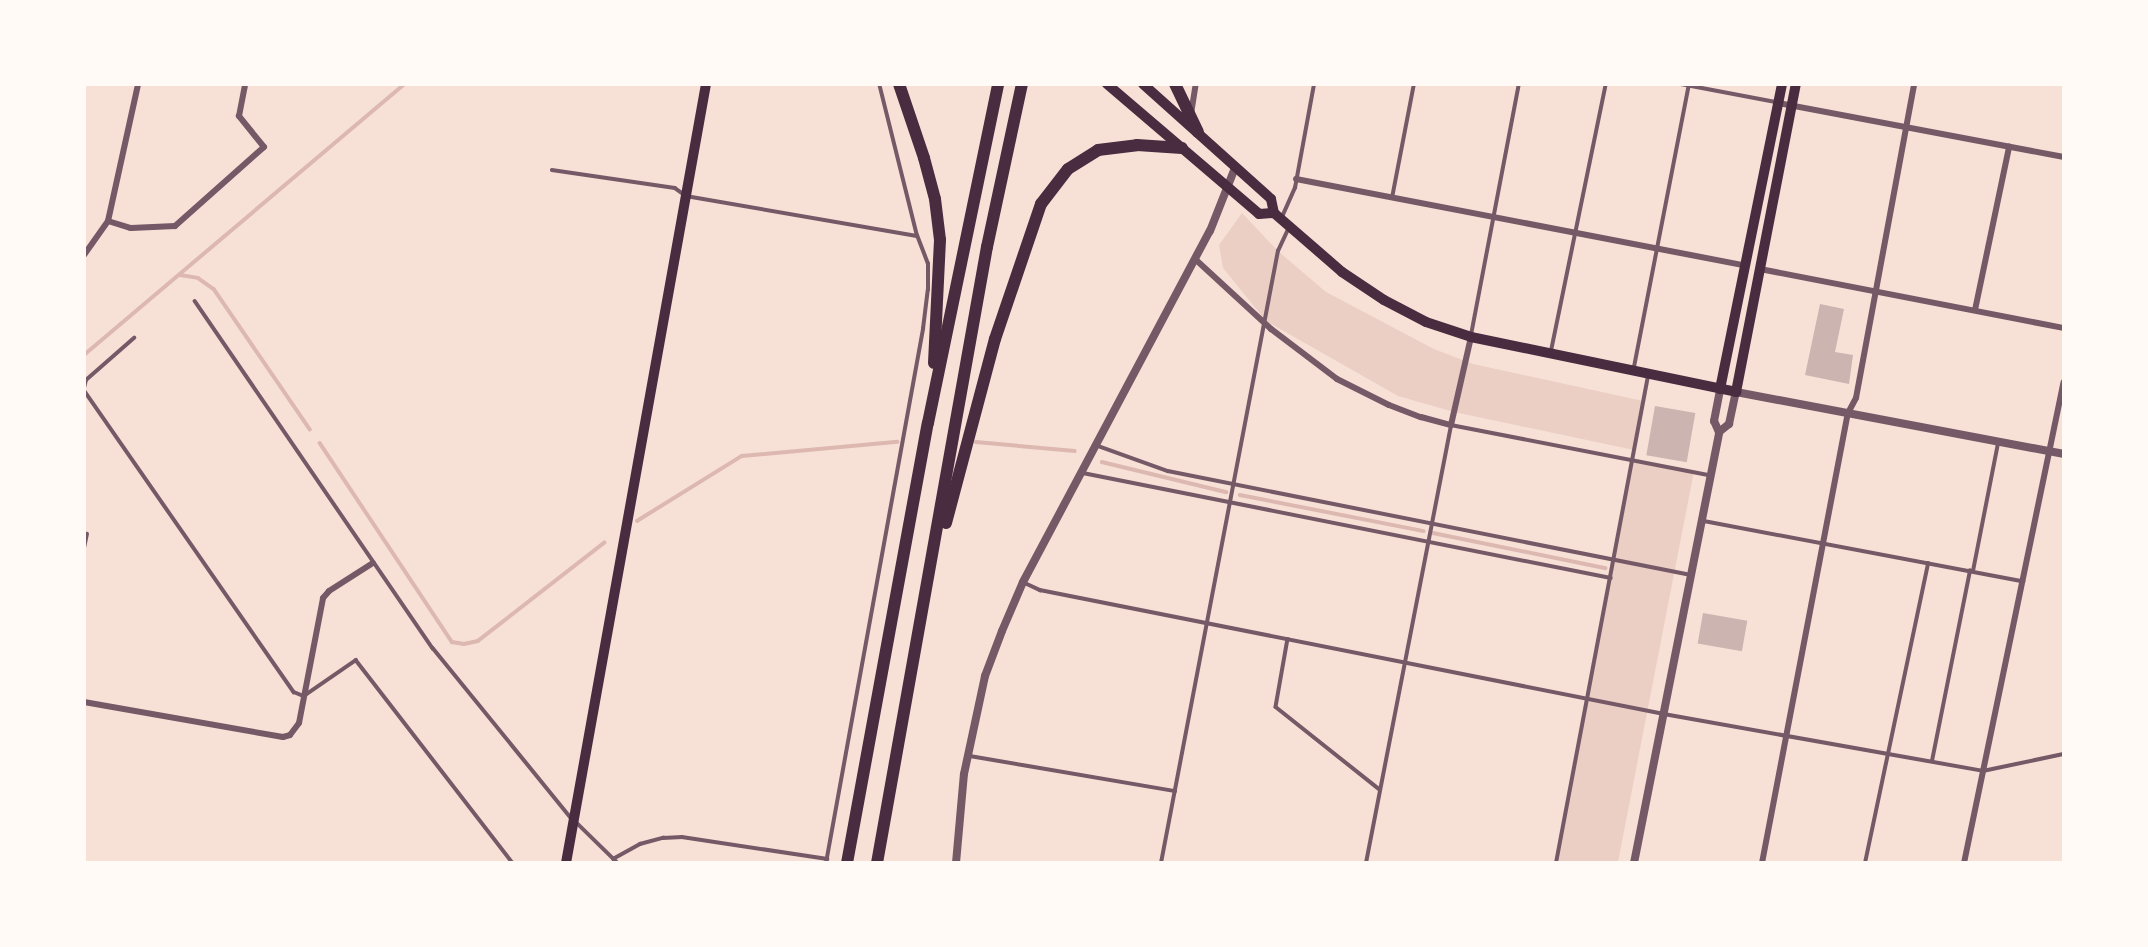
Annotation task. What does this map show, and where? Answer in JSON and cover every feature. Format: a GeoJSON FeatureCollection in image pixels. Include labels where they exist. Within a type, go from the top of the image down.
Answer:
{"type":"FeatureCollection","features":[{"type":"Feature","properties":{"kind":"highway"},"geometry":{"type":"LineString","coordinates":[[899,84],[924,158],[940,240],[937,323],[928,423]]}},
{"type":"Feature","properties":{"kind":"highway"},"geometry":{"type":"LineString","coordinates":[[904,101],[905,84]]}},
{"type":"Feature","properties":{"kind":"highway"},"geometry":{"type":"LineString","coordinates":[[847,863],[928,423],[998,84]]}},
{"type":"Feature","properties":{"kind":"highway"},"geometry":{"type":"LineString","coordinates":[[877,863],[987,247],[1022,84]]}},
{"type":"Feature","properties":{"kind":"highway"},"geometry":{"type":"LineString","coordinates":[[1175,84],[1198,132]]}},
{"type":"Feature","properties":{"kind":"highway"},"geometry":{"type":"LineString","coordinates":[[925,597],[995,339],[1041,204],[1068,169],[1098,150],[1137,145],[1181,148]]}},
{"type":"Feature","properties":{"kind":"main road"},"geometry":{"type":"LineString","coordinates":[[566,863],[706,84]]}},
{"type":"Feature","properties":{"kind":"main road"},"geometry":{"type":"LineString","coordinates":[[1107,84],[1259,214],[1282,219]]}},
{"type":"Feature","properties":{"kind":"main road"},"geometry":{"type":"LineString","coordinates":[[1143,84],[1271,199],[1282,219],[1342,272],[1384,300],[1426,322],[1471,337],[1736,392],[1796,84]]}},
{"type":"Feature","properties":{"kind":"main road"},"geometry":{"type":"LineString","coordinates":[[1720,389],[1782,84]]}},
{"type":"Feature","properties":{"kind":"street"},"geometry":{"type":"LineString","coordinates":[[84,256],[108,221],[138,84]]}},
{"type":"Feature","properties":{"kind":"street"},"geometry":{"type":"LineString","coordinates":[[108,221],[131,228],[175,226],[264,148],[240,116],[245,84]]}},
{"type":"Feature","properties":{"kind":"street"},"geometry":{"type":"LineString","coordinates":[[1191,116],[1196,84]]}},
{"type":"Feature","properties":{"kind":"street"},"geometry":{"type":"LineString","coordinates":[[1762,863],[1848,413],[1856,398],[1914,84]]}},
{"type":"Feature","properties":{"kind":"street"},"geometry":{"type":"LineString","coordinates":[[1778,103],[2064,157]]}},
{"type":"Feature","properties":{"kind":"street"},"geometry":{"type":"LineString","coordinates":[[1975,310],[2009,147]]}},
{"type":"Feature","properties":{"kind":"street"},"geometry":{"type":"LineString","coordinates":[[956,863],[968,755],[985,676],[1023,582],[1195,259],[1235,168]]}},
{"type":"Feature","properties":{"kind":"street"},"geometry":{"type":"LineString","coordinates":[[1296,179],[1746,266]]}},
{"type":"Feature","properties":{"kind":"street"},"geometry":{"type":"LineString","coordinates":[[1195,259],[1299,352],[1337,379],[1389,405],[1451,425],[1471,337]]}},
{"type":"Feature","properties":{"kind":"street"},"geometry":{"type":"LineString","coordinates":[[1760,269],[2064,328]]}},
{"type":"Feature","properties":{"kind":"street"},"geometry":{"type":"LineString","coordinates":[[1964,863],[2064,382]]}},
{"type":"Feature","properties":{"kind":"street"},"geometry":{"type":"LineString","coordinates":[[1634,863],[1719,432],[1714,421],[1720,389]]}},
{"type":"Feature","properties":{"kind":"street"},"geometry":{"type":"LineString","coordinates":[[1719,432],[1729,424],[1736,392],[2064,454]]}},
{"type":"Feature","properties":{"kind":"street"},"geometry":{"type":"LineString","coordinates":[[84,702],[283,737],[290,735],[299,723],[323,598],[373,563]]}},
{"type":"Feature","properties":{"kind":"lane"},"geometry":{"type":"LineString","coordinates":[[613,859],[640,844],[663,838],[682,837],[826,861],[903,443],[928,290],[928,264],[917,236],[879,84]]}},
{"type":"Feature","properties":{"kind":"lane"},"geometry":{"type":"LineString","coordinates":[[1161,863],[1266,321],[1282,219],[1296,179],[1314,84]]}},
{"type":"Feature","properties":{"kind":"lane"},"geometry":{"type":"LineString","coordinates":[[1392,198],[1414,84]]}},
{"type":"Feature","properties":{"kind":"lane"},"geometry":{"type":"LineString","coordinates":[[1471,337],[1519,84]]}},
{"type":"Feature","properties":{"kind":"lane"},"geometry":{"type":"LineString","coordinates":[[1551,353],[1606,84]]}},
{"type":"Feature","properties":{"kind":"lane"},"geometry":{"type":"LineString","coordinates":[[1681,84],[1778,103]]}},
{"type":"Feature","properties":{"kind":"lane"},"geometry":{"type":"LineString","coordinates":[[1633,370],[1689,85]]}},
{"type":"Feature","properties":{"kind":"lane"},"geometry":{"type":"LineString","coordinates":[[552,170],[675,188],[686,196],[917,236]]}},
{"type":"Feature","properties":{"kind":"lane"},"geometry":{"type":"LineString","coordinates":[[195,300],[433,648],[573,820],[618,863]]}},
{"type":"Feature","properties":{"kind":"lane"},"geometry":{"type":"LineString","coordinates":[[134,338],[86,380],[84,389],[294,692],[304,696],[356,660],[513,863]]}},
{"type":"Feature","properties":{"kind":"lane"},"geometry":{"type":"LineString","coordinates":[[1556,863],[1590,699],[1648,374]]}},
{"type":"Feature","properties":{"kind":"lane"},"geometry":{"type":"LineString","coordinates":[[1366,863],[1451,425],[1711,475]]}},
{"type":"Feature","properties":{"kind":"lane"},"geometry":{"type":"LineString","coordinates":[[1932,761],[1998,442]]}},
{"type":"Feature","properties":{"kind":"lane"},"geometry":{"type":"LineString","coordinates":[[1096,445],[1142,464],[1690,575]]}},
{"type":"Feature","properties":{"kind":"lane"},"geometry":{"type":"LineString","coordinates":[[1081,473],[1611,578]]}},
{"type":"Feature","properties":{"kind":"lane"},"geometry":{"type":"LineString","coordinates":[[1702,520],[2023,581]]}},
{"type":"Feature","properties":{"kind":"lane"},"geometry":{"type":"LineString","coordinates":[[84,548],[87,534]]}},
{"type":"Feature","properties":{"kind":"lane"},"geometry":{"type":"LineString","coordinates":[[1865,863],[1928,563]]}},
{"type":"Feature","properties":{"kind":"lane"},"geometry":{"type":"LineString","coordinates":[[1023,582],[1040,590],[1664,714],[1983,771],[2064,754]]}},
{"type":"Feature","properties":{"kind":"lane"},"geometry":{"type":"LineString","coordinates":[[1288,639],[1276,707],[1380,790]]}},
{"type":"Feature","properties":{"kind":"lane"},"geometry":{"type":"LineString","coordinates":[[968,755],[1175,791]]}},
{"type":"Feature","properties":{"kind":"shaded area"},"geometry":{"type":"Polygon","coordinates":[[[1242,213],[1278,251],[1326,292],[1434,349],[1473,364],[1643,401],[1634,450],[1454,412],[1398,396],[1266,321],[1223,268],[1219,245],[1242,213]]]}},
{"type":"Feature","properties":{"kind":"shaded area"},"geometry":{"type":"Polygon","coordinates":[[[1633,460],[1694,472],[1618,863],[1555,862],[1633,460]]]}},
{"type":"Feature","properties":{"kind":"building"},"geometry":{"type":"Polygon","coordinates":[[[1820,304],[1844,309],[1835,352],[1853,355],[1849,384],[1805,375],[1820,304]]]}},
{"type":"Feature","properties":{"kind":"building"},"geometry":{"type":"Polygon","coordinates":[[[1655,406],[1695,413],[1687,462],[1646,455],[1655,406]]]}},
{"type":"Feature","properties":{"kind":"building"},"geometry":{"type":"Polygon","coordinates":[[[1703,613],[1747,621],[1742,651],[1698,644],[1703,613]]]}},
{"type":"Feature","properties":{"kind":"waterway"},"geometry":{"type":"LineString","coordinates":[[84,355],[405,84]]}},
{"type":"Feature","properties":{"kind":"waterway"},"geometry":{"type":"LineString","coordinates":[[180,275],[198,278],[214,289],[310,429]]}},
{"type":"Feature","properties":{"kind":"waterway"},"geometry":{"type":"LineString","coordinates":[[637,521],[742,456],[897,442]]}},
{"type":"Feature","properties":{"kind":"waterway"},"geometry":{"type":"LineString","coordinates":[[976,442],[1075,451]]}},
{"type":"Feature","properties":{"kind":"waterway"},"geometry":{"type":"LineString","coordinates":[[320,443],[452,642],[464,644],[478,641],[604,543]]}},
{"type":"Feature","properties":{"kind":"waterway"},"geometry":{"type":"LineString","coordinates":[[1102,462],[1226,492]]}},
{"type":"Feature","properties":{"kind":"waterway"},"geometry":{"type":"LineString","coordinates":[[1240,495],[1423,531]]}},
{"type":"Feature","properties":{"kind":"waterway"},"geometry":{"type":"LineString","coordinates":[[1433,533],[1605,568]]}}]}
